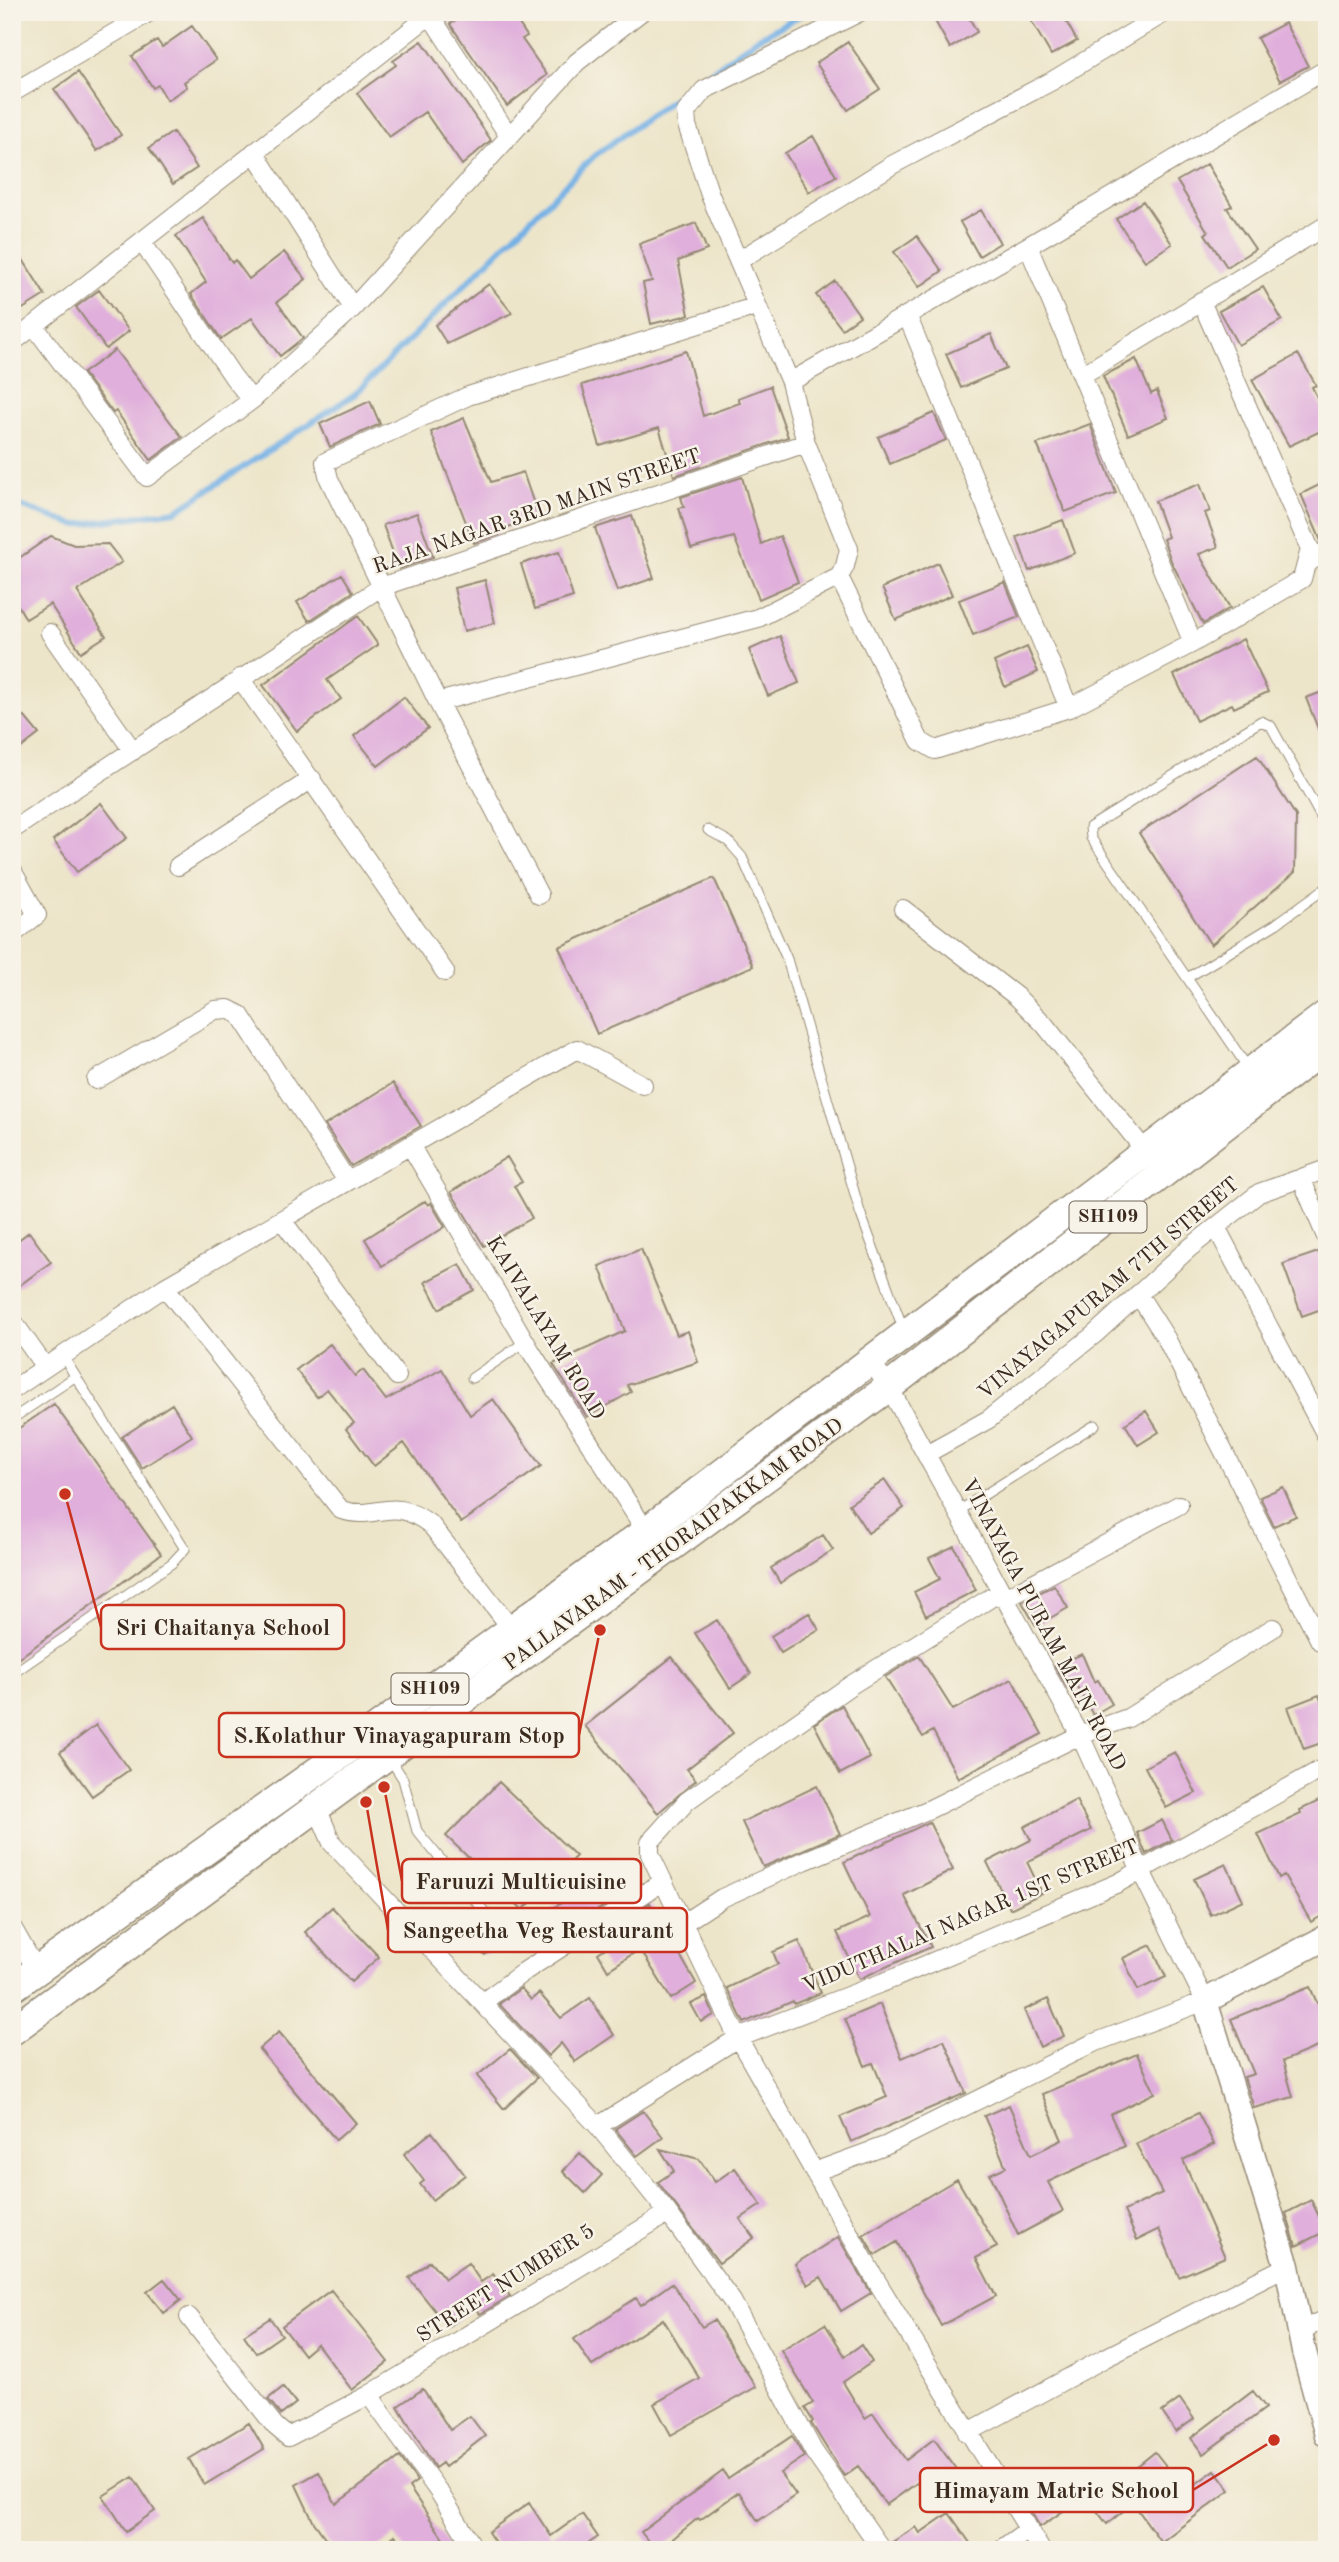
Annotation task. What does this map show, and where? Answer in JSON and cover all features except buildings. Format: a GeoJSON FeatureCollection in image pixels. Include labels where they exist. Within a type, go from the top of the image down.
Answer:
{"type":"FeatureCollection","features":[{"type":"Feature","properties":{"kind":"main road","name":"PALLAVARAM - THORAIPAKKAM ROAD"},"geometry":{"type":"LineString","coordinates":[[20,1980],[333,1760],[646,1531],[1327,1014]]}},
{"type":"Feature","properties":{"kind":"main road","name":"PALLAVARAM - THORAIPAKKAM ROAD"},"geometry":{"type":"LineString","coordinates":[[12,2032],[889,1387],[1327,1046]]}},
{"type":"Feature","properties":{"kind":"main road"},"geometry":{"type":"LineString","coordinates":[[333,1760],[349,1784]]}},
{"type":"Feature","properties":{"kind":"street"},"geometry":{"type":"LineString","coordinates":[[12,93],[150,12]]}},
{"type":"Feature","properties":{"kind":"street"},"geometry":{"type":"LineString","coordinates":[[34,327],[147,477],[252,400],[353,307],[578,62],[641,12]]}},
{"type":"Feature","properties":{"kind":"street"},"geometry":{"type":"LineString","coordinates":[[438,702],[758,618],[839,577],[849,549],[806,443],[790,382],[710,195],[687,125],[686,112],[704,90],[860,12]]}},
{"type":"Feature","properties":{"kind":"street"},"geometry":{"type":"LineString","coordinates":[[738,261],[892,165],[1052,81],[1166,12]]}},
{"type":"Feature","properties":{"kind":"street"},"geometry":{"type":"LineString","coordinates":[[12,343],[430,13],[509,136]]}},
{"type":"Feature","properties":{"kind":"street"},"geometry":{"type":"LineString","coordinates":[[790,382],[1028,246],[1327,69]]}},
{"type":"Feature","properties":{"kind":"street"},"geometry":{"type":"LineString","coordinates":[[254,152],[353,307]]}},
{"type":"Feature","properties":{"kind":"street"},"geometry":{"type":"LineString","coordinates":[[1082,375],[1201,302],[1324,233]]}},
{"type":"Feature","properties":{"kind":"street"},"geometry":{"type":"LineString","coordinates":[[142,242],[234,378],[252,400]]}},
{"type":"Feature","properties":{"kind":"street"},"geometry":{"type":"LineString","coordinates":[[1028,246],[1193,643]]}},
{"type":"Feature","properties":{"kind":"street"},"geometry":{"type":"LineString","coordinates":[[839,577],[920,741],[935,750],[1069,708],[1193,643],[1302,579],[1310,549],[1201,302]]}},
{"type":"Feature","properties":{"kind":"street"},"geometry":{"type":"LineString","coordinates":[[539,894],[381,587],[329,479],[325,462],[468,396],[757,306]]}},
{"type":"Feature","properties":{"kind":"street"},"geometry":{"type":"LineString","coordinates":[[907,315],[1069,708]]}},
{"type":"Feature","properties":{"kind":"street","name":"RAJA NAGAR 3RD MAIN STREET"},"geometry":{"type":"LineString","coordinates":[[12,830],[381,587],[806,443]]}},
{"type":"Feature","properties":{"kind":"street"},"geometry":{"type":"LineString","coordinates":[[1308,563],[1327,550]]}},
{"type":"Feature","properties":{"kind":"street"},"geometry":{"type":"LineString","coordinates":[[50,633],[133,751]]}},
{"type":"Feature","properties":{"kind":"street"},"geometry":{"type":"LineString","coordinates":[[240,678],[445,972]]}},
{"type":"Feature","properties":{"kind":"street"},"geometry":{"type":"LineString","coordinates":[[178,866],[312,779]]}},
{"type":"Feature","properties":{"kind":"street"},"geometry":{"type":"LineString","coordinates":[[12,870],[37,915],[12,935]]}},
{"type":"Feature","properties":{"kind":"street"},"geometry":{"type":"LineString","coordinates":[[903,909],[1017,997],[1044,1024],[1146,1152]]}},
{"type":"Feature","properties":{"kind":"street"},"geometry":{"type":"LineString","coordinates":[[96,1080],[215,1010],[228,1009],[240,1015],[346,1181]]}},
{"type":"Feature","properties":{"kind":"street"},"geometry":{"type":"LineString","coordinates":[[12,1390],[165,1287],[577,1049],[643,1085]]}},
{"type":"Feature","properties":{"kind":"street","name":"KAIVALAYAM ROAD"},"geometry":{"type":"LineString","coordinates":[[411,1145],[525,1342],[646,1531]]}},
{"type":"Feature","properties":{"kind":"street","name":"VINAYAGAPURAM 7TH STREET"},"geometry":{"type":"LineString","coordinates":[[926,1454],[989,1419],[1095,1334],[1216,1227],[1259,1194],[1327,1169]]}},
{"type":"Feature","properties":{"kind":"street"},"geometry":{"type":"LineString","coordinates":[[1301,1178],[1327,1239]]}},
{"type":"Feature","properties":{"kind":"street"},"geometry":{"type":"LineString","coordinates":[[282,1220],[397,1376]]}},
{"type":"Feature","properties":{"kind":"street"},"geometry":{"type":"LineString","coordinates":[[1216,1227],[1327,1437]]}},
{"type":"Feature","properties":{"kind":"street"},"geometry":{"type":"LineString","coordinates":[[165,1287],[341,1510],[353,1514],[398,1507],[416,1514],[431,1525],[512,1629]]}},
{"type":"Feature","properties":{"kind":"street"},"geometry":{"type":"LineString","coordinates":[[1138,1294],[1166,1338],[1320,1642]]}},
{"type":"Feature","properties":{"kind":"street"},"geometry":{"type":"LineString","coordinates":[[12,1320],[45,1367]]}},
{"type":"Feature","properties":{"kind":"street","name":"VINAYAGA PURAM MAIN ROAD"},"geometry":{"type":"LineString","coordinates":[[871,1362],[889,1387],[1080,1735],[1141,1871],[1205,2001]]}},
{"type":"Feature","properties":{"kind":"street"},"geometry":{"type":"LineString","coordinates":[[1041,2550],[967,2433],[738,2038],[662,1882],[650,1854],[650,1842],[687,1801],[851,1685],[1002,1595],[1179,1505]]}},
{"type":"Feature","properties":{"kind":"street"},"geometry":{"type":"LineString","coordinates":[[682,1924],[722,1898],[930,1808],[1080,1735],[1128,1717],[1273,1628]]}},
{"type":"Feature","properties":{"kind":"street","name":"VIDUTHALAI NAGAR 1ST STREET"},"geometry":{"type":"LineString","coordinates":[[598,2126],[738,2038],[897,1977],[1141,1871],[1327,1766]]}},
{"type":"Feature","properties":{"kind":"street"},"geometry":{"type":"LineString","coordinates":[[317,1808],[332,1843],[598,2126],[668,2213],[732,2301],[814,2452],[882,2550]]}},
{"type":"Feature","properties":{"kind":"street"},"geometry":{"type":"LineString","coordinates":[[483,2002],[525,1971],[662,1882]]}},
{"type":"Feature","properties":{"kind":"street"},"geometry":{"type":"LineString","coordinates":[[12,1927],[20,1980]]}},
{"type":"Feature","properties":{"kind":"street"},"geometry":{"type":"LineString","coordinates":[[814,2172],[885,2146],[1091,2044],[1231,1990],[1327,1937]]}},
{"type":"Feature","properties":{"kind":"street"},"geometry":{"type":"LineString","coordinates":[[1205,2001],[1287,2266],[1300,2332],[1327,2435]]}},
{"type":"Feature","properties":{"kind":"street","name":"STREET NUMBER 5"},"geometry":{"type":"LineString","coordinates":[[189,2317],[275,2426],[288,2437],[369,2395],[668,2213]]}},
{"type":"Feature","properties":{"kind":"street"},"geometry":{"type":"LineString","coordinates":[[967,2433],[1105,2357],[1287,2266]]}},
{"type":"Feature","properties":{"kind":"street"},"geometry":{"type":"LineString","coordinates":[[1300,2332],[1327,2318]]}},
{"type":"Feature","properties":{"kind":"street"},"geometry":{"type":"LineString","coordinates":[[369,2395],[439,2492],[475,2550]]}},
{"type":"Feature","properties":{"kind":"street"},"geometry":{"type":"LineString","coordinates":[[1000,2550],[1028,2530]]}},
{"type":"Feature","properties":{"kind":"lane"},"geometry":{"type":"LineString","coordinates":[[1251,1072],[1091,838],[1090,827],[1261,721],[1271,726],[1327,828]]}},
{"type":"Feature","properties":{"kind":"lane"},"geometry":{"type":"LineString","coordinates":[[708,830],[728,841],[742,857],[787,959],[860,1212],[906,1336]]}},
{"type":"Feature","properties":{"kind":"lane"},"geometry":{"type":"LineString","coordinates":[[1187,978],[1276,924],[1327,887]]}},
{"type":"Feature","properties":{"kind":"lane"},"geometry":{"type":"LineString","coordinates":[[472,1378],[525,1342]]}},
{"type":"Feature","properties":{"kind":"lane"},"geometry":{"type":"LineString","coordinates":[[12,1674],[172,1563],[185,1549],[73,1378],[62,1355]]}},
{"type":"Feature","properties":{"kind":"lane"},"geometry":{"type":"LineString","coordinates":[[12,1419],[73,1378]]}},
{"type":"Feature","properties":{"kind":"lane"},"geometry":{"type":"LineString","coordinates":[[957,1512],[1095,1425]]}},
{"type":"Feature","properties":{"kind":"lane"},"geometry":{"type":"LineString","coordinates":[[388,1755],[403,1779],[417,1831],[488,1916]]}},
{"type":"Feature","properties":{"kind":"waterway"},"geometry":{"type":"LineString","coordinates":[[12,503],[75,525],[176,511],[355,394],[594,156],[755,40],[806,12]]}},
{"type":"Feature","properties":{"kind":"place","name":"Sri Chaitanya School"},"geometry":{"type":"Point","coordinates":[65,1494]}},
{"type":"Feature","properties":{"kind":"place","name":"S.Kolathur Vinayagapuram Stop"},"geometry":{"type":"Point","coordinates":[600,1630]}},
{"type":"Feature","properties":{"kind":"place","name":"Faruuzi Multicuisine"},"geometry":{"type":"Point","coordinates":[384,1787]}},
{"type":"Feature","properties":{"kind":"place","name":"Sangeetha Veg Restaurant"},"geometry":{"type":"Point","coordinates":[366,1802]}},
{"type":"Feature","properties":{"kind":"place","name":"Himayam Matric School"},"geometry":{"type":"Point","coordinates":[1274,2440]}}]}
